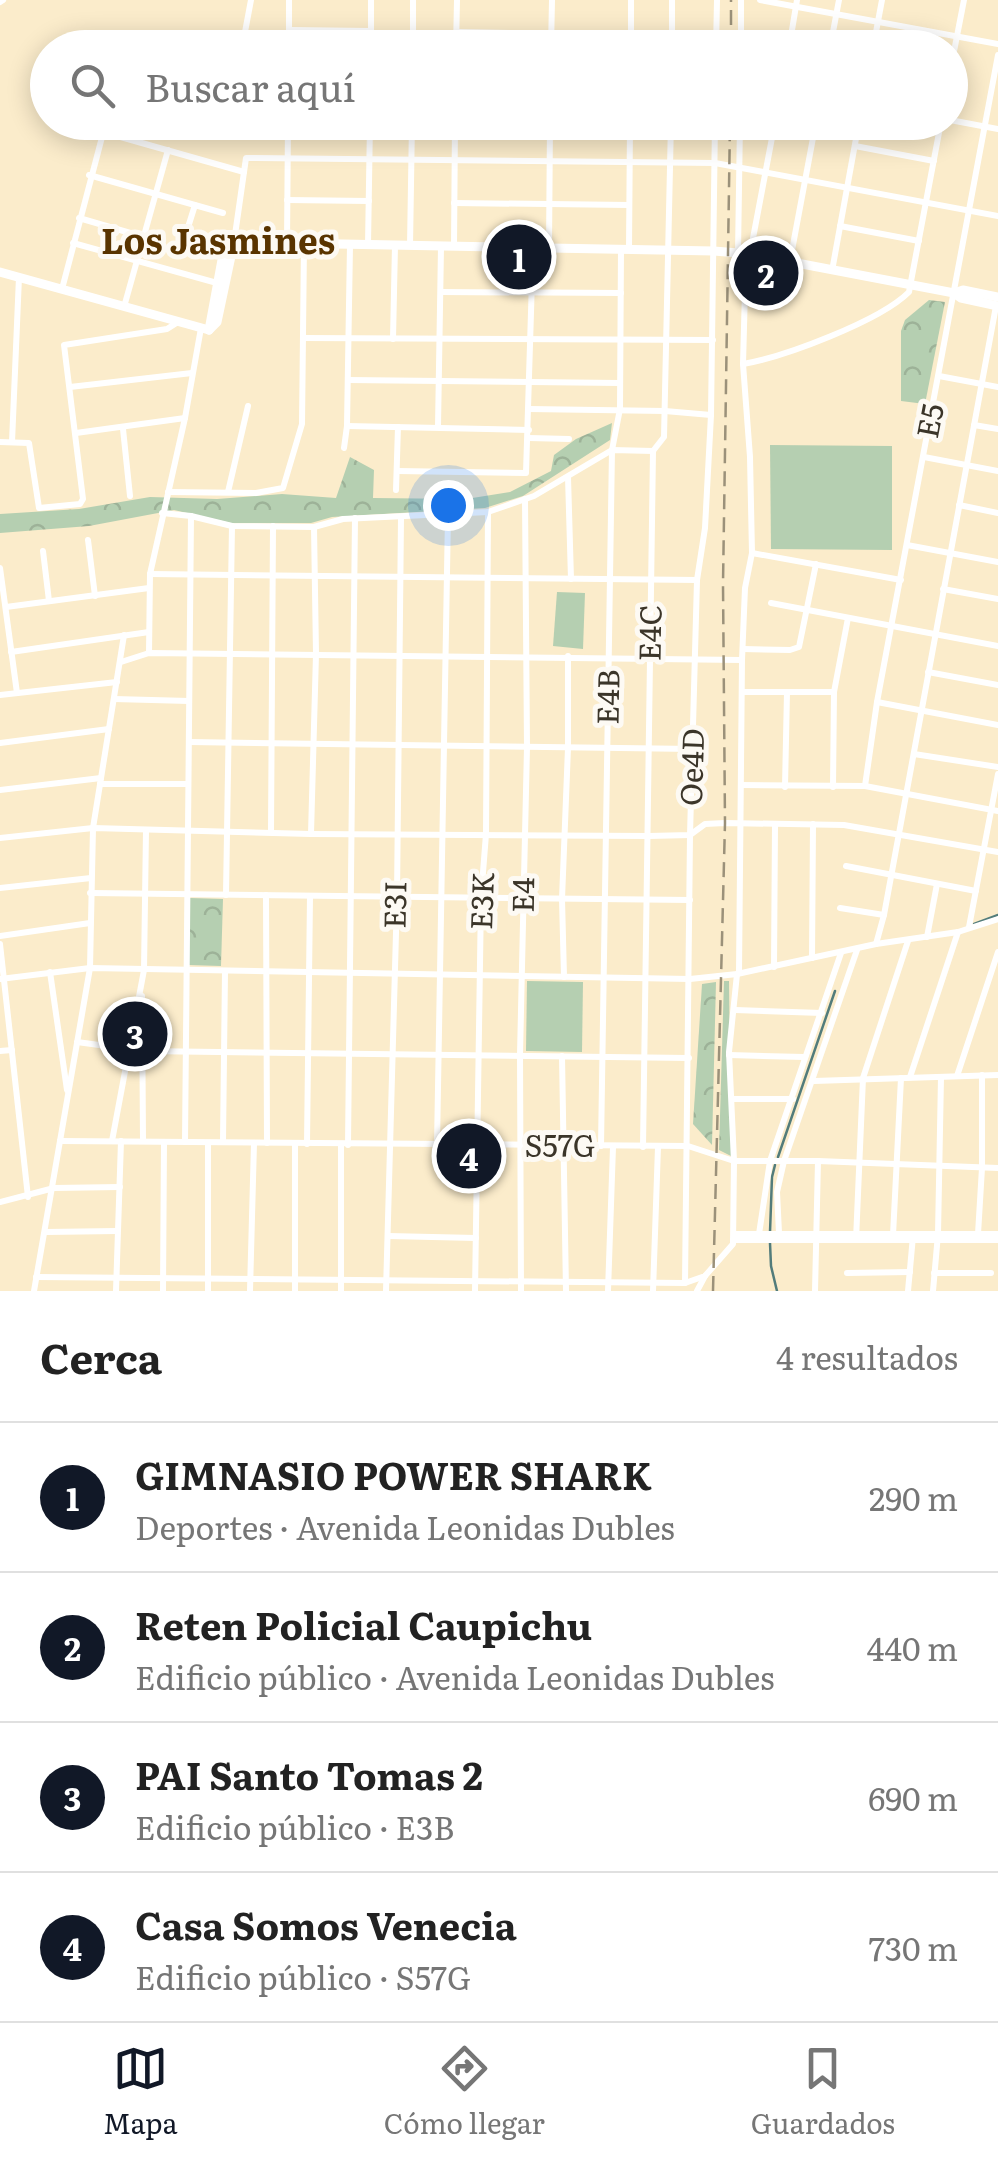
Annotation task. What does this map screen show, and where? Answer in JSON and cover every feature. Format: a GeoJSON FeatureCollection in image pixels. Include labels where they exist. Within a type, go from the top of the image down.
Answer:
{"type":"FeatureCollection","features":[{"type":"Feature","properties":{"kind":"main road"},"geometry":{"type":"LineString","coordinates":[[0,272],[205,329],[217,322],[234,242]]}},
{"type":"Feature","properties":{"kind":"main road"},"geometry":{"type":"LineString","coordinates":[[205,329],[224,249],[234,242],[714,251],[954,294],[962,290],[997,300]]}},
{"type":"Feature","properties":{"kind":"street"},"geometry":{"type":"LineString","coordinates":[[246,30],[252,0]]}},
{"type":"Feature","properties":{"kind":"street"},"geometry":{"type":"LineString","coordinates":[[289,0],[289,30],[371,30],[371,0]]}},
{"type":"Feature","properties":{"kind":"street"},"geometry":{"type":"LineString","coordinates":[[412,30],[413,0]]}},
{"type":"Feature","properties":{"kind":"street"},"geometry":{"type":"LineString","coordinates":[[456,0],[456,30]]}},
{"type":"Feature","properties":{"kind":"street"},"geometry":{"type":"LineString","coordinates":[[551,30],[552,0]]}},
{"type":"Feature","properties":{"kind":"street"},"geometry":{"type":"LineString","coordinates":[[631,0],[631,30]]}},
{"type":"Feature","properties":{"kind":"street"},"geometry":{"type":"LineString","coordinates":[[672,0],[672,30]]}},
{"type":"Feature","properties":{"kind":"street"},"geometry":{"type":"LineString","coordinates":[[716,30],[717,0]]}},
{"type":"Feature","properties":{"kind":"street"},"geometry":{"type":"LineString","coordinates":[[741,0],[741,30]]}},
{"type":"Feature","properties":{"kind":"street"},"geometry":{"type":"LineString","coordinates":[[760,0],[797,3],[923,30]]}},
{"type":"Feature","properties":{"kind":"street"},"geometry":{"type":"LineString","coordinates":[[833,30],[839,0]]}},
{"type":"Feature","properties":{"kind":"street"},"geometry":{"type":"LineString","coordinates":[[876,30],[882,0]]}},
{"type":"Feature","properties":{"kind":"street"},"geometry":{"type":"LineString","coordinates":[[958,30],[964,0]]}},
{"type":"Feature","properties":{"kind":"street"},"geometry":{"type":"LineString","coordinates":[[792,30],[797,3]]}},
{"type":"Feature","properties":{"kind":"street"},"geometry":{"type":"LineString","coordinates":[[968,38],[998,44]]}},
{"type":"Feature","properties":{"kind":"street","name":"E5"},"geometry":{"type":"LineString","coordinates":[[865,786],[998,56]]}},
{"type":"Feature","properties":{"kind":"street"},"geometry":{"type":"LineString","coordinates":[[968,123],[998,129]]}},
{"type":"Feature","properties":{"kind":"street"},"geometry":{"type":"LineString","coordinates":[[62,289],[100,140]]}},
{"type":"Feature","properties":{"kind":"street"},"geometry":{"type":"LineString","coordinates":[[132,140],[244,172]]}},
{"type":"Feature","properties":{"kind":"street"},"geometry":{"type":"LineString","coordinates":[[287,244],[288,140]]}},
{"type":"Feature","properties":{"kind":"street"},"geometry":{"type":"LineString","coordinates":[[368,245],[370,140]]}},
{"type":"Feature","properties":{"kind":"street"},"geometry":{"type":"LineString","coordinates":[[410,246],[412,140]]}},
{"type":"Feature","properties":{"kind":"street"},"geometry":{"type":"LineString","coordinates":[[454,247],[455,140]]}},
{"type":"Feature","properties":{"kind":"street"},"geometry":{"type":"LineString","coordinates":[[549,248],[550,140]]}},
{"type":"Feature","properties":{"kind":"street","name":"E4B"},"geometry":{"type":"LineString","coordinates":[[601,1146],[612,450],[620,410],[621,293],[630,140]]}},
{"type":"Feature","properties":{"kind":"street","name":"E4C"},"geometry":{"type":"LineString","coordinates":[[644,1146],[653,451],[664,437],[671,140]]}},
{"type":"Feature","properties":{"kind":"street","name":"Oe4D"},"geometry":{"type":"LineString","coordinates":[[685,1283],[690,835],[698,580],[711,416],[715,140]]}},
{"type":"Feature","properties":{"kind":"street"},"geometry":{"type":"LineString","coordinates":[[698,1291],[733,1237],[729,1055],[738,973],[742,649],[745,588],[752,552],[743,364],[745,254],[740,140]]}},
{"type":"Feature","properties":{"kind":"street"},"geometry":{"type":"LineString","coordinates":[[745,254],[771,140]]}},
{"type":"Feature","properties":{"kind":"street"},"geometry":{"type":"LineString","coordinates":[[790,262],[813,140]]}},
{"type":"Feature","properties":{"kind":"street"},"geometry":{"type":"LineString","coordinates":[[832,270],[856,140]]}},
{"type":"Feature","properties":{"kind":"street"},"geometry":{"type":"LineString","coordinates":[[743,364],[820,341],[903,298],[911,285],[938,140]]}},
{"type":"Feature","properties":{"kind":"street"},"geometry":{"type":"LineString","coordinates":[[855,146],[934,161]]}},
{"type":"Feature","properties":{"kind":"street"},"geometry":{"type":"LineString","coordinates":[[124,306],[168,150]]}},
{"type":"Feature","properties":{"kind":"street"},"geometry":{"type":"LineString","coordinates":[[234,242],[246,158],[715,163],[998,216]]}},
{"type":"Feature","properties":{"kind":"street"},"geometry":{"type":"LineString","coordinates":[[89,176],[222,213]]}},
{"type":"Feature","properties":{"kind":"street"},"geometry":{"type":"LineString","coordinates":[[287,200],[369,200]]}},
{"type":"Feature","properties":{"kind":"street"},"geometry":{"type":"LineString","coordinates":[[454,203],[629,205]]}},
{"type":"Feature","properties":{"kind":"street"},"geometry":{"type":"LineString","coordinates":[[184,240],[195,205]]}},
{"type":"Feature","properties":{"kind":"street"},"geometry":{"type":"LineString","coordinates":[[80,218],[144,237]]}},
{"type":"Feature","properties":{"kind":"street"},"geometry":{"type":"LineString","coordinates":[[840,226],[919,241]]}},
{"type":"Feature","properties":{"kind":"street"},"geometry":{"type":"LineString","coordinates":[[73,244],[217,283]]}},
{"type":"Feature","properties":{"kind":"street"},"geometry":{"type":"LineString","coordinates":[[168,492],[281,491],[302,424],[304,244]]}},
{"type":"Feature","properties":{"kind":"street"},"geometry":{"type":"LineString","coordinates":[[344,448],[350,245]]}},
{"type":"Feature","properties":{"kind":"street"},"geometry":{"type":"LineString","coordinates":[[393,339],[395,246]]}},
{"type":"Feature","properties":{"kind":"street"},"geometry":{"type":"LineString","coordinates":[[438,427],[442,247]]}},
{"type":"Feature","properties":{"kind":"street"},"geometry":{"type":"LineString","coordinates":[[397,470],[528,471],[533,248]]}},
{"type":"Feature","properties":{"kind":"street"},"geometry":{"type":"LineString","coordinates":[[12,442],[19,278]]}},
{"type":"Feature","properties":{"kind":"street"},"geometry":{"type":"LineString","coordinates":[[440,292],[621,293]]}},
{"type":"Feature","properties":{"kind":"street"},"geometry":{"type":"LineString","coordinates":[[876,944],[974,424],[994,345],[997,300]]}},
{"type":"Feature","properties":{"kind":"street"},"geometry":{"type":"LineString","coordinates":[[0,442],[29,443],[39,508],[82,503],[64,345],[167,329],[178,322]]}},
{"type":"Feature","properties":{"kind":"street"},"geometry":{"type":"LineString","coordinates":[[149,652],[150,574],[192,373],[205,329]]}},
{"type":"Feature","properties":{"kind":"street"},"geometry":{"type":"LineString","coordinates":[[303,338],[713,340]]}},
{"type":"Feature","properties":{"kind":"street"},"geometry":{"type":"LineString","coordinates":[[70,387],[192,373]]}},
{"type":"Feature","properties":{"kind":"street"},"geometry":{"type":"LineString","coordinates":[[939,376],[998,387]]}},
{"type":"Feature","properties":{"kind":"street"},"geometry":{"type":"LineString","coordinates":[[348,380],[620,383]]}},
{"type":"Feature","properties":{"kind":"street"},"geometry":{"type":"LineString","coordinates":[[228,492],[248,406]]}},
{"type":"Feature","properties":{"kind":"street"},"geometry":{"type":"LineString","coordinates":[[530,409],[665,411],[711,416]]}},
{"type":"Feature","properties":{"kind":"street"},"geometry":{"type":"LineString","coordinates":[[76,433],[185,418]]}},
{"type":"Feature","properties":{"kind":"street"},"geometry":{"type":"LineString","coordinates":[[974,424],[998,429]]}},
{"type":"Feature","properties":{"kind":"street"},"geometry":{"type":"LineString","coordinates":[[347,426],[438,427],[570,438]]}},
{"type":"Feature","properties":{"kind":"street"},"geometry":{"type":"LineString","coordinates":[[396,490],[398,427]]}},
{"type":"Feature","properties":{"kind":"street"},"geometry":{"type":"LineString","coordinates":[[123,428],[130,496]]}},
{"type":"Feature","properties":{"kind":"street"},"geometry":{"type":"LineString","coordinates":[[162,514],[232,526],[314,527],[331,520],[488,512],[525,499],[612,450],[653,451]]}},
{"type":"Feature","properties":{"kind":"street"},"geometry":{"type":"LineString","coordinates":[[924,458],[998,471]]}},
{"type":"Feature","properties":{"kind":"street"},"geometry":{"type":"LineString","coordinates":[[568,477],[570,579]]}},
{"type":"Feature","properties":{"kind":"street","name":"E4"},"geometry":{"type":"LineString","coordinates":[[520,1291],[520,1055],[527,747],[525,499]]}},
{"type":"Feature","properties":{"kind":"street"},"geometry":{"type":"LineString","coordinates":[[959,506],[998,513]]}},
{"type":"Feature","properties":{"kind":"street","name":"E3K"},"geometry":{"type":"LineString","coordinates":[[475,1291],[488,746],[488,512]]}},
{"type":"Feature","properties":{"kind":"street"},"geometry":{"type":"LineString","coordinates":[[438,1146],[448,515]]}},
{"type":"Feature","properties":{"kind":"street"},"geometry":{"type":"LineString","coordinates":[[185,1142],[191,516]]}},
{"type":"Feature","properties":{"kind":"street"},"geometry":{"type":"LineString","coordinates":[[341,1291],[350,974],[355,518]]}},
{"type":"Feature","properties":{"kind":"street","name":"E3I"},"geometry":{"type":"LineString","coordinates":[[386,1286],[397,897],[401,518]]}},
{"type":"Feature","properties":{"kind":"street"},"geometry":{"type":"LineString","coordinates":[[226,895],[232,526]]}},
{"type":"Feature","properties":{"kind":"street"},"geometry":{"type":"LineString","coordinates":[[271,831],[272,526]]}},
{"type":"Feature","properties":{"kind":"street"},"geometry":{"type":"LineString","coordinates":[[311,834],[316,654],[314,527]]}},
{"type":"Feature","properties":{"kind":"street"},"geometry":{"type":"LineString","coordinates":[[88,540],[95,596]]}},
{"type":"Feature","properties":{"kind":"street"},"geometry":{"type":"LineString","coordinates":[[908,545],[998,562]]}},
{"type":"Feature","properties":{"kind":"street"},"geometry":{"type":"LineString","coordinates":[[43,550],[50,601]]}},
{"type":"Feature","properties":{"kind":"street"},"geometry":{"type":"LineString","coordinates":[[752,552],[901,580]]}},
{"type":"Feature","properties":{"kind":"street"},"geometry":{"type":"LineString","coordinates":[[742,649],[790,650],[802,642],[816,564]]}},
{"type":"Feature","properties":{"kind":"street"},"geometry":{"type":"LineString","coordinates":[[0,568],[17,693]]}},
{"type":"Feature","properties":{"kind":"street"},"geometry":{"type":"LineString","coordinates":[[150,574],[698,580]]}},
{"type":"Feature","properties":{"kind":"street"},"geometry":{"type":"LineString","coordinates":[[6,607],[149,588]]}},
{"type":"Feature","properties":{"kind":"street"},"geometry":{"type":"LineString","coordinates":[[943,589],[998,600]]}},
{"type":"Feature","properties":{"kind":"street"},"geometry":{"type":"LineString","coordinates":[[771,603],[998,646]]}},
{"type":"Feature","properties":{"kind":"street"},"geometry":{"type":"LineString","coordinates":[[832,787],[834,692],[848,618]]}},
{"type":"Feature","properties":{"kind":"street"},"geometry":{"type":"LineString","coordinates":[[10,652],[149,632]]}},
{"type":"Feature","properties":{"kind":"street"},"geometry":{"type":"LineString","coordinates":[[34,1291],[90,968],[93,828],[124,635]]}},
{"type":"Feature","properties":{"kind":"street"},"geometry":{"type":"LineString","coordinates":[[120,662],[149,652],[742,660]]}},
{"type":"Feature","properties":{"kind":"street"},"geometry":{"type":"LineString","coordinates":[[564,977],[568,656]]}},
{"type":"Feature","properties":{"kind":"street"},"geometry":{"type":"LineString","coordinates":[[928,672],[998,685]]}},
{"type":"Feature","properties":{"kind":"street"},"geometry":{"type":"LineString","coordinates":[[0,695],[116,682]]}},
{"type":"Feature","properties":{"kind":"street"},"geometry":{"type":"LineString","coordinates":[[742,692],[834,692]]}},
{"type":"Feature","properties":{"kind":"street"},"geometry":{"type":"LineString","coordinates":[[785,786],[787,692]]}},
{"type":"Feature","properties":{"kind":"street"},"geometry":{"type":"LineString","coordinates":[[114,699],[189,701]]}},
{"type":"Feature","properties":{"kind":"street"},"geometry":{"type":"LineString","coordinates":[[878,702],[998,725]]}},
{"type":"Feature","properties":{"kind":"street"},"geometry":{"type":"LineString","coordinates":[[0,743],[109,729]]}},
{"type":"Feature","properties":{"kind":"street"},"geometry":{"type":"LineString","coordinates":[[188,742],[694,749]]}},
{"type":"Feature","properties":{"kind":"street"},"geometry":{"type":"LineString","coordinates":[[914,754],[998,771],[995,810],[969,927]]}},
{"type":"Feature","properties":{"kind":"street"},"geometry":{"type":"LineString","coordinates":[[0,790],[100,781],[187,784]]}},
{"type":"Feature","properties":{"kind":"street"},"geometry":{"type":"LineString","coordinates":[[740,786],[865,786],[995,810]]}},
{"type":"Feature","properties":{"kind":"street"},"geometry":{"type":"LineString","coordinates":[[0,838],[93,828],[650,836],[690,835],[709,823],[741,823],[844,825],[998,852]]}},
{"type":"Feature","properties":{"kind":"street"},"geometry":{"type":"LineString","coordinates":[[774,967],[775,824]]}},
{"type":"Feature","properties":{"kind":"street"},"geometry":{"type":"LineString","coordinates":[[812,824],[812,958]]}},
{"type":"Feature","properties":{"kind":"street"},"geometry":{"type":"LineString","coordinates":[[116,1291],[120,1187],[116,1141],[144,970],[146,830]]}},
{"type":"Feature","properties":{"kind":"street"},"geometry":{"type":"LineString","coordinates":[[846,866],[976,891]]}},
{"type":"Feature","properties":{"kind":"street"},"geometry":{"type":"LineString","coordinates":[[0,888],[91,878]]}},
{"type":"Feature","properties":{"kind":"street"},"geometry":{"type":"LineString","coordinates":[[927,938],[936,884]]}},
{"type":"Feature","properties":{"kind":"street"},"geometry":{"type":"LineString","coordinates":[[90,893],[690,900]]}},
{"type":"Feature","properties":{"kind":"street"},"geometry":{"type":"LineString","coordinates":[[266,895],[267,1143]]}},
{"type":"Feature","properties":{"kind":"street"},"geometry":{"type":"LineString","coordinates":[[307,1144],[310,896]]}},
{"type":"Feature","properties":{"kind":"street"},"geometry":{"type":"LineString","coordinates":[[840,908],[884,915]]}},
{"type":"Feature","properties":{"kind":"street"},"geometry":{"type":"LineString","coordinates":[[2,979],[90,968],[690,979],[958,932],[998,919]]}},
{"type":"Feature","properties":{"kind":"street"},"geometry":{"type":"LineString","coordinates":[[0,936],[90,924]]}},
{"type":"Feature","properties":{"kind":"street"},"geometry":{"type":"LineString","coordinates":[[892,1235],[906,1077],[958,932]]}},
{"type":"Feature","properties":{"kind":"street"},"geometry":{"type":"LineString","coordinates":[[856,1236],[863,1078],[908,941]]}},
{"type":"Feature","properties":{"kind":"street"},"geometry":{"type":"LineString","coordinates":[[0,944],[28,1196]]}},
{"type":"Feature","properties":{"kind":"street"},"geometry":{"type":"LineString","coordinates":[[779,1234],[777,1192],[784,1161],[857,949]]}},
{"type":"Feature","properties":{"kind":"street"},"geometry":{"type":"LineString","coordinates":[[957,1076],[998,952]]}},
{"type":"Feature","properties":{"kind":"street"},"geometry":{"type":"LineString","coordinates":[[760,1234],[770,1161],[842,953]]}},
{"type":"Feature","properties":{"kind":"street"},"geometry":{"type":"LineString","coordinates":[[222,1142],[225,971]]}},
{"type":"Feature","properties":{"kind":"street"},"geometry":{"type":"LineString","coordinates":[[50,972],[68,1098]]}},
{"type":"Feature","properties":{"kind":"street"},"geometry":{"type":"LineString","coordinates":[[142,980],[143,1141]]}},
{"type":"Feature","properties":{"kind":"street"},"geometry":{"type":"LineString","coordinates":[[735,1010],[822,1013]]}},
{"type":"Feature","properties":{"kind":"street"},"geometry":{"type":"LineString","coordinates":[[78,1042],[143,1051],[689,1058]]}},
{"type":"Feature","properties":{"kind":"street"},"geometry":{"type":"LineString","coordinates":[[0,1051],[12,1050]]}},
{"type":"Feature","properties":{"kind":"street"},"geometry":{"type":"LineString","coordinates":[[729,1055],[804,1057]]}},
{"type":"Feature","properties":{"kind":"street"},"geometry":{"type":"LineString","coordinates":[[562,1056],[566,1287]]}},
{"type":"Feature","properties":{"kind":"street"},"geometry":{"type":"LineString","coordinates":[[978,1234],[982,1075]]}},
{"type":"Feature","properties":{"kind":"street"},"geometry":{"type":"LineString","coordinates":[[814,1080],[998,1075]]}},
{"type":"Feature","properties":{"kind":"street"},"geometry":{"type":"LineString","coordinates":[[933,1291],[941,1077]]}},
{"type":"Feature","properties":{"kind":"street"},"geometry":{"type":"LineString","coordinates":[[732,1098],[794,1098]]}},
{"type":"Feature","properties":{"kind":"street","name":"S57G"},"geometry":{"type":"LineString","coordinates":[[60,1141],[688,1146],[734,1161],[818,1160],[998,1168]]}},
{"type":"Feature","properties":{"kind":"street"},"geometry":{"type":"LineString","coordinates":[[163,1291],[164,1142]]}},
{"type":"Feature","properties":{"kind":"street"},"geometry":{"type":"LineString","coordinates":[[208,1143],[208,1291]]}},
{"type":"Feature","properties":{"kind":"street"},"geometry":{"type":"LineString","coordinates":[[250,1291],[254,1143]]}},
{"type":"Feature","properties":{"kind":"street"},"geometry":{"type":"LineString","coordinates":[[295,1143],[295,1291]]}},
{"type":"Feature","properties":{"kind":"street"},"geometry":{"type":"LineString","coordinates":[[608,1287],[612,1147]]}},
{"type":"Feature","properties":{"kind":"street"},"geometry":{"type":"LineString","coordinates":[[653,1287],[658,1147]]}},
{"type":"Feature","properties":{"kind":"street"},"geometry":{"type":"LineString","coordinates":[[815,1291],[818,1160]]}},
{"type":"Feature","properties":{"kind":"street"},"geometry":{"type":"LineString","coordinates":[[0,1202],[54,1188],[120,1187]]}},
{"type":"Feature","properties":{"kind":"street"},"geometry":{"type":"LineString","coordinates":[[46,1232],[116,1231]]}},
{"type":"Feature","properties":{"kind":"street"},"geometry":{"type":"LineString","coordinates":[[388,1236],[476,1238]]}},
{"type":"Feature","properties":{"kind":"street"},"geometry":{"type":"LineString","coordinates":[[733,1237],[818,1236]]}},
{"type":"Feature","properties":{"kind":"street"},"geometry":{"type":"LineString","coordinates":[[856,1236],[914,1237]]}},
{"type":"Feature","properties":{"kind":"street"},"geometry":{"type":"LineString","coordinates":[[733,1237],[998,1237]]}},
{"type":"Feature","properties":{"kind":"street"},"geometry":{"type":"LineString","coordinates":[[908,1291],[914,1237]]}},
{"type":"Feature","properties":{"kind":"street"},"geometry":{"type":"LineString","coordinates":[[938,1237],[998,1237]]}},
{"type":"Feature","properties":{"kind":"street"},"geometry":{"type":"LineString","coordinates":[[847,1273],[910,1272]]}},
{"type":"Feature","properties":{"kind":"street"},"geometry":{"type":"LineString","coordinates":[[934,1273],[990,1273]]}},
{"type":"Feature","properties":{"kind":"street"},"geometry":{"type":"LineString","coordinates":[[36,1277],[342,1280],[386,1286],[520,1281],[566,1287],[653,1287],[706,1276]]}},
{"type":"Feature","properties":{"kind":"green space"},"geometry":{"type":"Polygon","coordinates":[[[929,300],[945,302],[925,404],[901,401],[901,331],[905,320],[929,300]]]}},
{"type":"Feature","properties":{"kind":"green space"},"geometry":{"type":"Polygon","coordinates":[[[612,423],[610,440],[523,496],[485,508],[332,517],[311,523],[231,523],[174,510],[89,526],[0,533],[0,514],[79,509],[150,497],[217,499],[282,494],[336,498],[350,457],[374,470],[373,498],[466,499],[510,492],[551,471],[554,455],[576,439],[612,423]]]}},
{"type":"Feature","properties":{"kind":"green space"},"geometry":{"type":"Polygon","coordinates":[[[770,445],[892,446],[892,550],[771,549],[770,445]]]}},
{"type":"Feature","properties":{"kind":"green space"},"geometry":{"type":"Polygon","coordinates":[[[557,592],[585,593],[583,649],[553,646],[557,592]]]}},
{"type":"Feature","properties":{"kind":"green space"},"geometry":{"type":"Polygon","coordinates":[[[190,898],[223,899],[221,966],[188,965],[190,898]]]}},
{"type":"Feature","properties":{"kind":"green space"},"geometry":{"type":"Polygon","coordinates":[[[527,981],[583,982],[582,1052],[526,1051],[527,981]]]}},
{"type":"Feature","properties":{"kind":"green space"},"geometry":{"type":"Polygon","coordinates":[[[724,981],[729,981],[731,1156],[719,1150],[724,981]]]}},
{"type":"Feature","properties":{"kind":"green space"},"geometry":{"type":"Polygon","coordinates":[[[716,982],[712,1145],[693,1124],[702,984],[716,982]]]}},
{"type":"Feature","properties":{"kind":"waterway"},"geometry":{"type":"LineString","coordinates":[[974,924],[998,915]]}},
{"type":"Feature","properties":{"kind":"waterway"},"geometry":{"type":"LineString","coordinates":[[778,1157],[835,991]]}},
{"type":"Feature","properties":{"kind":"waterway"},"geometry":{"type":"LineString","coordinates":[[770,1232],[775,1165]]}},
{"type":"Feature","properties":{"kind":"waterway"},"geometry":{"type":"LineString","coordinates":[[770,1243],[777,1291]]}},
{"type":"Feature","properties":{"kind":"railway"},"geometry":{"type":"LineString","coordinates":[[731,0],[731,30]]}},
{"type":"Feature","properties":{"kind":"railway"},"geometry":{"type":"LineString","coordinates":[[713,1291],[725,823],[723,584],[730,140]]}},
{"type":"Feature","properties":{"kind":"place","name":"GIMNASIO POWER SHARK"},"geometry":{"type":"Point","coordinates":[519,257]}},
{"type":"Feature","properties":{"kind":"place","name":"Reten Policial Caupichu"},"geometry":{"type":"Point","coordinates":[766,273]}},
{"type":"Feature","properties":{"kind":"place","name":"PAI Santo Tomas 2"},"geometry":{"type":"Point","coordinates":[135,1034]}},
{"type":"Feature","properties":{"kind":"place","name":"Casa Somos Venecia"},"geometry":{"type":"Point","coordinates":[469,1156]}},
{"type":"Feature","properties":{"kind":"district","name":"Los Jasmines"},"geometry":{"type":"Point","coordinates":[218,242]}}]}
